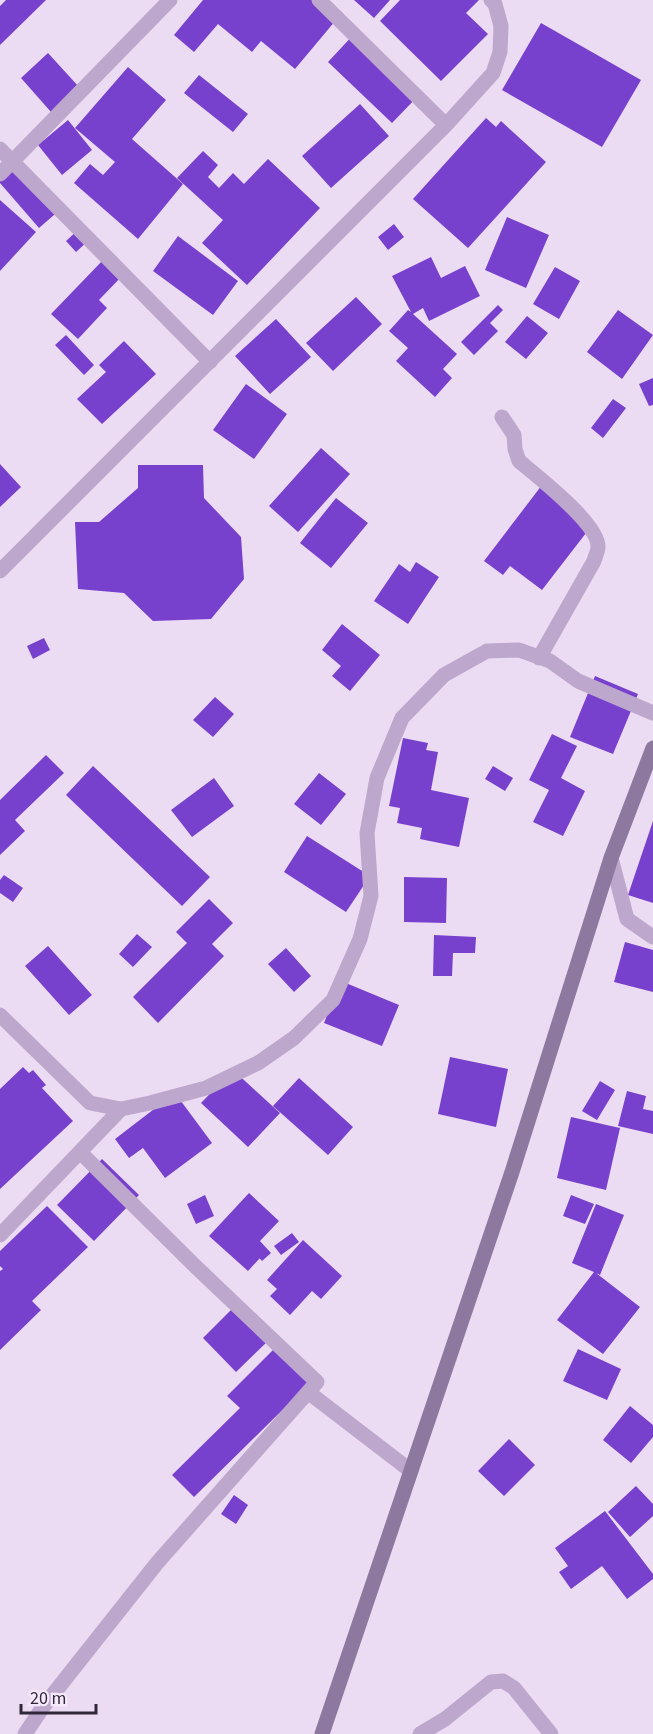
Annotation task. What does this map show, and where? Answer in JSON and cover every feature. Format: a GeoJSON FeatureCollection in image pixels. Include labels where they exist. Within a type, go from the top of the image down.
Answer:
{"type":"FeatureCollection","features":[{"type":"Feature","properties":{"kind":"main road"},"geometry":{"type":"LineString","coordinates":[[322,1734],[512,1172],[611,858],[653,748]]}},
{"type":"Feature","properties":{"kind":"street"},"geometry":{"type":"LineString","coordinates":[[0,174],[170,0]]}},
{"type":"Feature","properties":{"kind":"street"},"geometry":{"type":"LineString","coordinates":[[319,0],[446,126]]}},
{"type":"Feature","properties":{"kind":"street"},"geometry":{"type":"LineString","coordinates":[[0,571],[446,126],[493,73],[500,52],[501,26],[495,4],[491,0]]}},
{"type":"Feature","properties":{"kind":"street"},"geometry":{"type":"LineString","coordinates":[[0,149],[210,362]]}},
{"type":"Feature","properties":{"kind":"street"},"geometry":{"type":"LineString","coordinates":[[502,417],[514,435],[519,461],[583,518],[595,535],[598,547],[594,561],[539,658]]}},
{"type":"Feature","properties":{"kind":"street"},"geometry":{"type":"LineString","coordinates":[[0,1016],[90,1103],[121,1109],[206,1088],[258,1063],[294,1038],[333,1000],[360,939],[371,896],[367,833],[377,778],[402,718],[444,675],[487,651],[519,650],[550,661],[578,681],[653,713]]}},
{"type":"Feature","properties":{"kind":"street"},"geometry":{"type":"LineString","coordinates":[[611,858],[627,919],[653,938]]}},
{"type":"Feature","properties":{"kind":"street"},"geometry":{"type":"LineString","coordinates":[[0,1235],[121,1109]]}},
{"type":"Feature","properties":{"kind":"street"},"geometry":{"type":"LineString","coordinates":[[26,1734],[43,1707],[157,1563],[317,1382],[80,1152]]}},
{"type":"Feature","properties":{"kind":"street"},"geometry":{"type":"LineString","coordinates":[[308,1392],[411,1471]]}},
{"type":"Feature","properties":{"kind":"street"},"geometry":{"type":"LineString","coordinates":[[420,1734],[446,1719],[491,1682],[503,1680],[514,1689],[551,1734]]}},
{"type":"Feature","properties":{"kind":"building"},"geometry":{"type":"Polygon","coordinates":[[[6,0],[46,0],[0,45],[0,6],[6,0]]]}},
{"type":"Feature","properties":{"kind":"building"},"geometry":{"type":"Polygon","coordinates":[[[203,0],[312,0],[336,20],[295,69],[261,41],[252,52],[218,24],[194,52],[174,35],[203,0]]]}},
{"type":"Feature","properties":{"kind":"building"},"geometry":{"type":"Polygon","coordinates":[[[354,0],[390,0],[374,18],[354,0]]]}},
{"type":"Feature","properties":{"kind":"building"},"geometry":{"type":"Polygon","coordinates":[[[400,0],[479,0],[466,13],[488,34],[441,81],[380,21],[400,0]]]}},
{"type":"Feature","properties":{"kind":"building"},"geometry":{"type":"Polygon","coordinates":[[[541,23],[641,80],[602,147],[502,90],[541,23]]]}},
{"type":"Feature","properties":{"kind":"building"},"geometry":{"type":"Polygon","coordinates":[[[356,32],[421,93],[392,123],[328,62],[356,32]]]}},
{"type":"Feature","properties":{"kind":"building"},"geometry":{"type":"Polygon","coordinates":[[[48,53],[79,87],[51,112],[21,78],[48,53]]]}},
{"type":"Feature","properties":{"kind":"building"},"geometry":{"type":"Polygon","coordinates":[[[128,67],[166,100],[132,139],[183,184],[138,239],[74,183],[90,164],[103,175],[115,162],[75,128],[128,67]]]}},
{"type":"Feature","properties":{"kind":"building"},"geometry":{"type":"Polygon","coordinates":[[[199,75],[248,114],[233,132],[184,93],[199,75]]]}},
{"type":"Feature","properties":{"kind":"building"},"geometry":{"type":"Polygon","coordinates":[[[360,104],[389,136],[331,188],[302,156],[360,104]]]}},
{"type":"Feature","properties":{"kind":"building"},"geometry":{"type":"Polygon","coordinates":[[[486,118],[496,127],[501,121],[546,162],[468,248],[413,199],[486,118]]]}},
{"type":"Feature","properties":{"kind":"building"},"geometry":{"type":"Polygon","coordinates":[[[68,120],[92,150],[62,175],[38,145],[68,120]]]}},
{"type":"Feature","properties":{"kind":"building"},"geometry":{"type":"Polygon","coordinates":[[[203,151],[218,165],[208,177],[219,188],[233,173],[244,184],[268,159],[320,208],[247,285],[202,243],[223,220],[177,178],[203,151]]]}},
{"type":"Feature","properties":{"kind":"building"},"geometry":{"type":"Polygon","coordinates":[[[20,161],[62,208],[39,228],[0,183],[0,178],[20,161]]]}},
{"type":"Feature","properties":{"kind":"building"},"geometry":{"type":"Polygon","coordinates":[[[0,200],[36,232],[0,271],[0,200]]]}},
{"type":"Feature","properties":{"kind":"building"},"geometry":{"type":"Polygon","coordinates":[[[507,217],[549,235],[526,288],[485,270],[507,217]]]}},
{"type":"Feature","properties":{"kind":"building"},"geometry":{"type":"Polygon","coordinates":[[[394,224],[404,237],[388,250],[378,237],[394,224]]]}},
{"type":"Feature","properties":{"kind":"building"},"geometry":{"type":"Polygon","coordinates":[[[78,230],[89,240],[76,252],[66,241],[78,230]]]}},
{"type":"Feature","properties":{"kind":"building"},"geometry":{"type":"Polygon","coordinates":[[[178,236],[238,281],[213,315],[153,271],[178,236]]]}},
{"type":"Feature","properties":{"kind":"building"},"geometry":{"type":"Polygon","coordinates":[[[431,257],[441,278],[465,266],[480,296],[429,321],[423,308],[413,314],[457,354],[443,369],[452,378],[435,397],[396,361],[408,348],[389,331],[408,310],[411,312],[392,276],[431,257]]]}},
{"type":"Feature","properties":{"kind":"building"},"geometry":{"type":"Polygon","coordinates":[[[104,259],[122,276],[99,300],[107,308],[78,339],[51,314],[104,259]]]}},
{"type":"Feature","properties":{"kind":"building"},"geometry":{"type":"Polygon","coordinates":[[[555,267],[580,281],[559,319],[533,304],[555,267]]]}},
{"type":"Feature","properties":{"kind":"building"},"geometry":{"type":"Polygon","coordinates":[[[356,297],[382,324],[333,371],[306,343],[356,297]]]}},
{"type":"Feature","properties":{"kind":"building"},"geometry":{"type":"Polygon","coordinates":[[[498,305],[503,310],[490,323],[498,331],[474,355],[461,342],[498,305]]]}},
{"type":"Feature","properties":{"kind":"building"},"geometry":{"type":"Polygon","coordinates":[[[618,310],[653,335],[622,379],[587,352],[618,310]]]}},
{"type":"Feature","properties":{"kind":"building"},"geometry":{"type":"Polygon","coordinates":[[[527,316],[548,333],[526,359],[505,342],[527,316]]]}},
{"type":"Feature","properties":{"kind":"building"},"geometry":{"type":"Polygon","coordinates":[[[276,319],[311,357],[270,394],[235,356],[276,319]]]}},
{"type":"Feature","properties":{"kind":"building"},"geometry":{"type":"Polygon","coordinates":[[[66,335],[94,365],[84,375],[55,345],[66,335]]]}},
{"type":"Feature","properties":{"kind":"building"},"geometry":{"type":"Polygon","coordinates":[[[124,341],[156,374],[102,424],[77,399],[106,372],[99,365],[124,341]]]}},
{"type":"Feature","properties":{"kind":"building"},"geometry":{"type":"Polygon","coordinates":[[[653,378],[653,405],[649,406],[639,384],[653,378]]]}},
{"type":"Feature","properties":{"kind":"building"},"geometry":{"type":"Polygon","coordinates":[[[246,384],[287,414],[254,459],[213,430],[246,384]]]}},
{"type":"Feature","properties":{"kind":"building"},"geometry":{"type":"Polygon","coordinates":[[[613,399],[626,408],[603,438],[591,428],[613,399]]]}},
{"type":"Feature","properties":{"kind":"building"},"geometry":{"type":"Polygon","coordinates":[[[321,448],[350,474],[298,532],[269,506],[321,448]]]}},
{"type":"Feature","properties":{"kind":"building"},"geometry":{"type":"Polygon","coordinates":[[[0,464],[21,487],[0,507],[0,464]]]}},
{"type":"Feature","properties":{"kind":"building"},"geometry":{"type":"Polygon","coordinates":[[[138,465],[203,465],[204,498],[241,537],[244,579],[211,619],[153,621],[124,593],[78,589],[75,522],[99,522],[138,488],[138,465]]]}},
{"type":"Feature","properties":{"kind":"building"},"geometry":{"type":"Polygon","coordinates":[[[542,485],[593,524],[542,590],[510,566],[503,575],[484,561],[542,485]]]}},
{"type":"Feature","properties":{"kind":"building"},"geometry":{"type":"Polygon","coordinates":[[[336,498],[368,523],[331,568],[300,543],[336,498]]]}},
{"type":"Feature","properties":{"kind":"building"},"geometry":{"type":"Polygon","coordinates":[[[416,562],[439,577],[408,624],[374,601],[399,564],[410,572],[416,562]]]}},
{"type":"Feature","properties":{"kind":"building"},"geometry":{"type":"Polygon","coordinates":[[[342,624],[380,655],[350,691],[332,676],[341,666],[322,650],[342,624]]]}},
{"type":"Feature","properties":{"kind":"building"},"geometry":{"type":"Polygon","coordinates":[[[44,638],[50,650],[33,659],[27,646],[44,638]]]}},
{"type":"Feature","properties":{"kind":"building"},"geometry":{"type":"Polygon","coordinates":[[[595,676],[638,694],[613,754],[570,737],[595,676]]]}},
{"type":"Feature","properties":{"kind":"building"},"geometry":{"type":"Polygon","coordinates":[[[215,697],[234,714],[213,737],[193,720],[215,697]]]}},
{"type":"Feature","properties":{"kind":"building"},"geometry":{"type":"Polygon","coordinates":[[[552,734],[577,746],[561,778],[585,791],[563,836],[533,822],[549,790],[529,780],[552,734]]]}},
{"type":"Feature","properties":{"kind":"building"},"geometry":{"type":"Polygon","coordinates":[[[403,738],[428,743],[426,750],[438,752],[431,790],[469,798],[459,847],[420,839],[422,828],[397,823],[400,808],[389,806],[403,738]]]}},
{"type":"Feature","properties":{"kind":"building"},"geometry":{"type":"Polygon","coordinates":[[[46,755],[64,773],[15,820],[25,831],[0,855],[0,800],[46,755]]]}},
{"type":"Feature","properties":{"kind":"building"},"geometry":{"type":"Polygon","coordinates":[[[93,766],[210,877],[182,906],[66,795],[93,766]]]}},
{"type":"Feature","properties":{"kind":"building"},"geometry":{"type":"Polygon","coordinates":[[[493,766],[513,778],[505,791],[485,779],[493,766]]]}},
{"type":"Feature","properties":{"kind":"building"},"geometry":{"type":"Polygon","coordinates":[[[319,773],[346,794],[321,825],[294,804],[319,773]]]}},
{"type":"Feature","properties":{"kind":"building"},"geometry":{"type":"Polygon","coordinates":[[[214,778],[234,806],[192,837],[171,810],[214,778]]]}},
{"type":"Feature","properties":{"kind":"building"},"geometry":{"type":"Polygon","coordinates":[[[653,821],[653,903],[628,895],[653,821]]]}},
{"type":"Feature","properties":{"kind":"building"},"geometry":{"type":"Polygon","coordinates":[[[307,836],[370,876],[346,912],[284,872],[307,836]]]}},
{"type":"Feature","properties":{"kind":"building"},"geometry":{"type":"Polygon","coordinates":[[[4,875],[23,888],[13,902],[0,893],[0,880],[4,875]]]}},
{"type":"Feature","properties":{"kind":"building"},"geometry":{"type":"Polygon","coordinates":[[[404,877],[447,878],[446,923],[404,922],[404,877]]]}},
{"type":"Feature","properties":{"kind":"building"},"geometry":{"type":"Polygon","coordinates":[[[209,899],[233,923],[212,944],[224,956],[158,1023],[133,997],[187,943],[176,932],[209,899]]]}},
{"type":"Feature","properties":{"kind":"building"},"geometry":{"type":"Polygon","coordinates":[[[137,934],[152,947],[133,967],[119,954],[137,934]]]}},
{"type":"Feature","properties":{"kind":"building"},"geometry":{"type":"Polygon","coordinates":[[[434,935],[476,937],[475,953],[453,953],[452,976],[433,976],[434,935]]]}},
{"type":"Feature","properties":{"kind":"building"},"geometry":{"type":"Polygon","coordinates":[[[625,942],[653,950],[653,992],[614,982],[625,942]]]}},
{"type":"Feature","properties":{"kind":"building"},"geometry":{"type":"Polygon","coordinates":[[[48,946],[92,995],[69,1015],[25,966],[48,946]]]}},
{"type":"Feature","properties":{"kind":"building"},"geometry":{"type":"Polygon","coordinates":[[[286,948],[311,976],[294,992],[268,964],[286,948]]]}},
{"type":"Feature","properties":{"kind":"building"},"geometry":{"type":"Polygon","coordinates":[[[341,981],[399,1005],[382,1046],[324,1023],[341,981]]]}},
{"type":"Feature","properties":{"kind":"building"},"geometry":{"type":"Polygon","coordinates":[[[450,1057],[508,1069],[496,1127],[438,1114],[450,1057]]]}},
{"type":"Feature","properties":{"kind":"building"},"geometry":{"type":"Polygon","coordinates":[[[23,1067],[29,1073],[33,1070],[46,1085],[42,1088],[73,1121],[0,1189],[0,1089],[23,1067]]]}},
{"type":"Feature","properties":{"kind":"building"},"geometry":{"type":"Polygon","coordinates":[[[233,1070],[280,1113],[248,1147],[201,1103],[233,1070]]]}},
{"type":"Feature","properties":{"kind":"building"},"geometry":{"type":"Polygon","coordinates":[[[299,1078],[353,1127],[328,1155],[273,1106],[299,1078]]]}},
{"type":"Feature","properties":{"kind":"building"},"geometry":{"type":"Polygon","coordinates":[[[600,1081],[615,1090],[597,1120],[582,1111],[600,1081]]]}},
{"type":"Feature","properties":{"kind":"building"},"geometry":{"type":"Polygon","coordinates":[[[627,1091],[646,1096],[643,1109],[653,1111],[653,1134],[618,1126],[627,1091]]]}},
{"type":"Feature","properties":{"kind":"building"},"geometry":{"type":"Polygon","coordinates":[[[175,1093],[212,1143],[165,1178],[143,1148],[129,1158],[115,1139],[175,1093]]]}},
{"type":"Feature","properties":{"kind":"building"},"geometry":{"type":"Polygon","coordinates":[[[571,1117],[620,1128],[606,1190],[557,1178],[571,1117]]]}},
{"type":"Feature","properties":{"kind":"building"},"geometry":{"type":"Polygon","coordinates":[[[102,1159],[139,1195],[94,1241],[57,1205],[102,1159]]]}},
{"type":"Feature","properties":{"kind":"building"},"geometry":{"type":"Polygon","coordinates":[[[249,1193],[279,1221],[260,1241],[271,1253],[262,1261],[260,1258],[248,1271],[209,1236],[249,1193]]]}},
{"type":"Feature","properties":{"kind":"building"},"geometry":{"type":"Polygon","coordinates":[[[205,1195],[214,1216],[196,1224],[187,1204],[205,1195]]]}},
{"type":"Feature","properties":{"kind":"building"},"geometry":{"type":"Polygon","coordinates":[[[571,1195],[594,1204],[585,1224],[563,1216],[571,1195]]]}},
{"type":"Feature","properties":{"kind":"building"},"geometry":{"type":"Polygon","coordinates":[[[596,1204],[624,1215],[600,1275],[596,1273],[640,1307],[603,1354],[557,1320],[594,1272],[572,1263],[596,1204]]]}},
{"type":"Feature","properties":{"kind":"building"},"geometry":{"type":"Polygon","coordinates":[[[47,1206],[88,1247],[32,1301],[41,1310],[0,1350],[0,1271],[3,1269],[0,1266],[0,1251],[47,1206]]]}},
{"type":"Feature","properties":{"kind":"building"},"geometry":{"type":"Polygon","coordinates":[[[292,1233],[299,1242],[281,1255],[274,1246],[292,1233]]]}},
{"type":"Feature","properties":{"kind":"building"},"geometry":{"type":"Polygon","coordinates":[[[303,1240],[342,1276],[321,1299],[312,1291],[290,1315],[270,1296],[277,1289],[267,1280],[303,1240]]]}},
{"type":"Feature","properties":{"kind":"building"},"geometry":{"type":"Polygon","coordinates":[[[235,1306],[269,1340],[236,1372],[203,1338],[235,1306]]]}},
{"type":"Feature","properties":{"kind":"building"},"geometry":{"type":"Polygon","coordinates":[[[282,1341],[317,1376],[194,1497],[172,1475],[240,1408],[227,1396],[282,1341]]]}},
{"type":"Feature","properties":{"kind":"building"},"geometry":{"type":"Polygon","coordinates":[[[578,1349],[621,1369],[607,1400],[563,1381],[578,1349]]]}},
{"type":"Feature","properties":{"kind":"building"},"geometry":{"type":"Polygon","coordinates":[[[630,1406],[653,1425],[653,1437],[631,1463],[603,1440],[630,1406]]]}},
{"type":"Feature","properties":{"kind":"building"},"geometry":{"type":"Polygon","coordinates":[[[509,1439],[535,1465],[504,1496],[478,1471],[509,1439]]]}},
{"type":"Feature","properties":{"kind":"building"},"geometry":{"type":"Polygon","coordinates":[[[636,1486],[653,1504],[653,1516],[630,1537],[608,1512],[636,1486]]]}},
{"type":"Feature","properties":{"kind":"building"},"geometry":{"type":"Polygon","coordinates":[[[234,1495],[248,1505],[236,1524],[221,1514],[234,1495]]]}},
{"type":"Feature","properties":{"kind":"building"},"geometry":{"type":"Polygon","coordinates":[[[605,1511],[653,1574],[653,1579],[627,1599],[602,1566],[571,1589],[559,1572],[568,1566],[555,1548],[605,1511]]]}}]}
